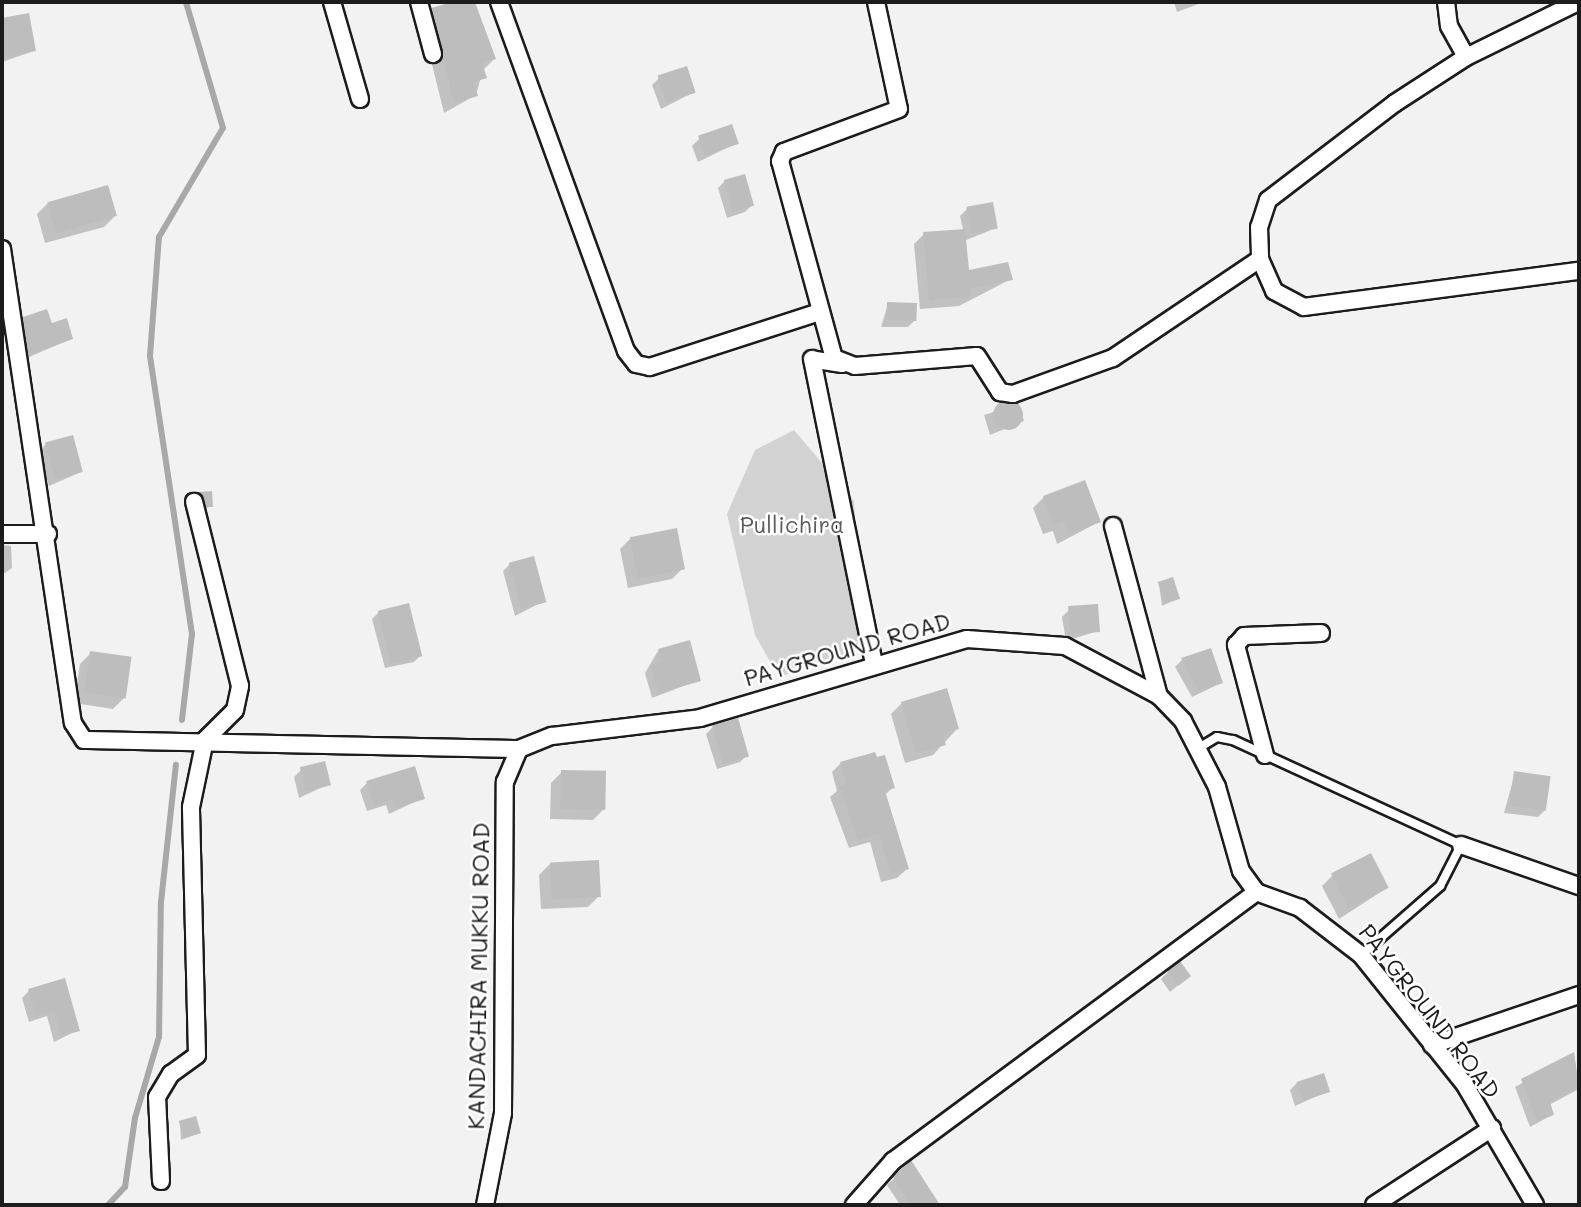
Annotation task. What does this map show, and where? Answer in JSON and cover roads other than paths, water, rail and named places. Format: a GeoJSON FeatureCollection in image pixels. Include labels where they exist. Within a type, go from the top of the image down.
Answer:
{"type":"FeatureCollection","features":[{"type":"Feature","properties":{"kind":"street"},"geometry":{"type":"LineString","coordinates":[[332,2],[360,99]]}},
{"type":"Feature","properties":{"kind":"street"},"geometry":{"type":"LineString","coordinates":[[419,2],[433,54]]}},
{"type":"Feature","properties":{"kind":"street"},"geometry":{"type":"LineString","coordinates":[[499,2],[626,351],[636,363],[650,367],[819,312]]}},
{"type":"Feature","properties":{"kind":"street"},"geometry":{"type":"LineString","coordinates":[[845,365],[828,346],[780,161],[785,152],[899,109],[876,2]]}},
{"type":"Feature","properties":{"kind":"street"},"geometry":{"type":"LineString","coordinates":[[1446,2],[1449,26],[1466,57]]}},
{"type":"Feature","properties":{"kind":"street"},"geometry":{"type":"LineString","coordinates":[[1578,2],[1466,57],[1268,200],[1260,218],[1261,259],[1274,291],[1304,307],[1579,271]]}},
{"type":"Feature","properties":{"kind":"street"},"geometry":{"type":"LineString","coordinates":[[2,249],[48,534],[73,723],[84,740],[205,740],[519,749]]}},
{"type":"Feature","properties":{"kind":"street"},"geometry":{"type":"LineString","coordinates":[[874,664],[812,359],[845,365],[977,356],[1000,392],[1013,394],[1113,358],[1261,259]]}},
{"type":"Feature","properties":{"kind":"street"},"geometry":{"type":"LineString","coordinates":[[161,1181],[158,1097],[172,1074],[197,1055],[191,807],[205,740],[234,709],[240,686],[194,502]]}},
{"type":"Feature","properties":{"kind":"street"},"geometry":{"type":"LineString","coordinates":[[1113,526],[1159,696]]}},
{"type":"Feature","properties":{"kind":"street"},"geometry":{"type":"LineString","coordinates":[[2,534],[48,534]]}},
{"type":"Feature","properties":{"kind":"street"},"geometry":{"type":"LineString","coordinates":[[1265,755],[1236,645],[1244,636],[1321,633]]}},
{"type":"Feature","properties":{"kind":"street","name":"PAYGROUND ROAD"},"geometry":{"type":"LineString","coordinates":[[519,749],[552,736],[700,718],[874,664],[967,639],[1065,646],[1159,696],[1197,749],[1217,787],[1241,871],[1256,892],[1300,908],[1362,955],[1492,1128],[1535,1205]]}},
{"type":"Feature","properties":{"kind":"street","name":"KANDACHIRA MUKKU ROAD"},"geometry":{"type":"LineString","coordinates":[[485,1205],[503,1112],[505,782],[519,749]]}},
{"type":"Feature","properties":{"kind":"street"},"geometry":{"type":"LineString","coordinates":[[1461,845],[1579,886]]}},
{"type":"Feature","properties":{"kind":"street"},"geometry":{"type":"LineString","coordinates":[[854,1205],[893,1161],[1256,892]]}},
{"type":"Feature","properties":{"kind":"street"},"geometry":{"type":"LineString","coordinates":[[1432,1045],[1579,995]]}},
{"type":"Feature","properties":{"kind":"street"},"geometry":{"type":"LineString","coordinates":[[1374,1205],[1492,1128]]}},
{"type":"Feature","properties":{"kind":"lane"},"geometry":{"type":"LineString","coordinates":[[1197,749],[1217,737],[1265,755],[1461,845],[1440,886],[1362,955]]}},
{"type":"Feature","properties":{"kind":"waterway"},"geometry":{"type":"LineString","coordinates":[[182,720],[192,634],[150,356],[159,237],[223,128],[186,2]]}},
{"type":"Feature","properties":{"kind":"waterway"},"geometry":{"type":"LineString","coordinates":[[108,1205],[125,1187],[135,1118],[159,1037],[161,902],[176,765]]}},
{"type":"Feature","properties":{"kind":"park label","name":"Pullichira"},"geometry":{"type":"Point","coordinates":[792,524]}}]}
